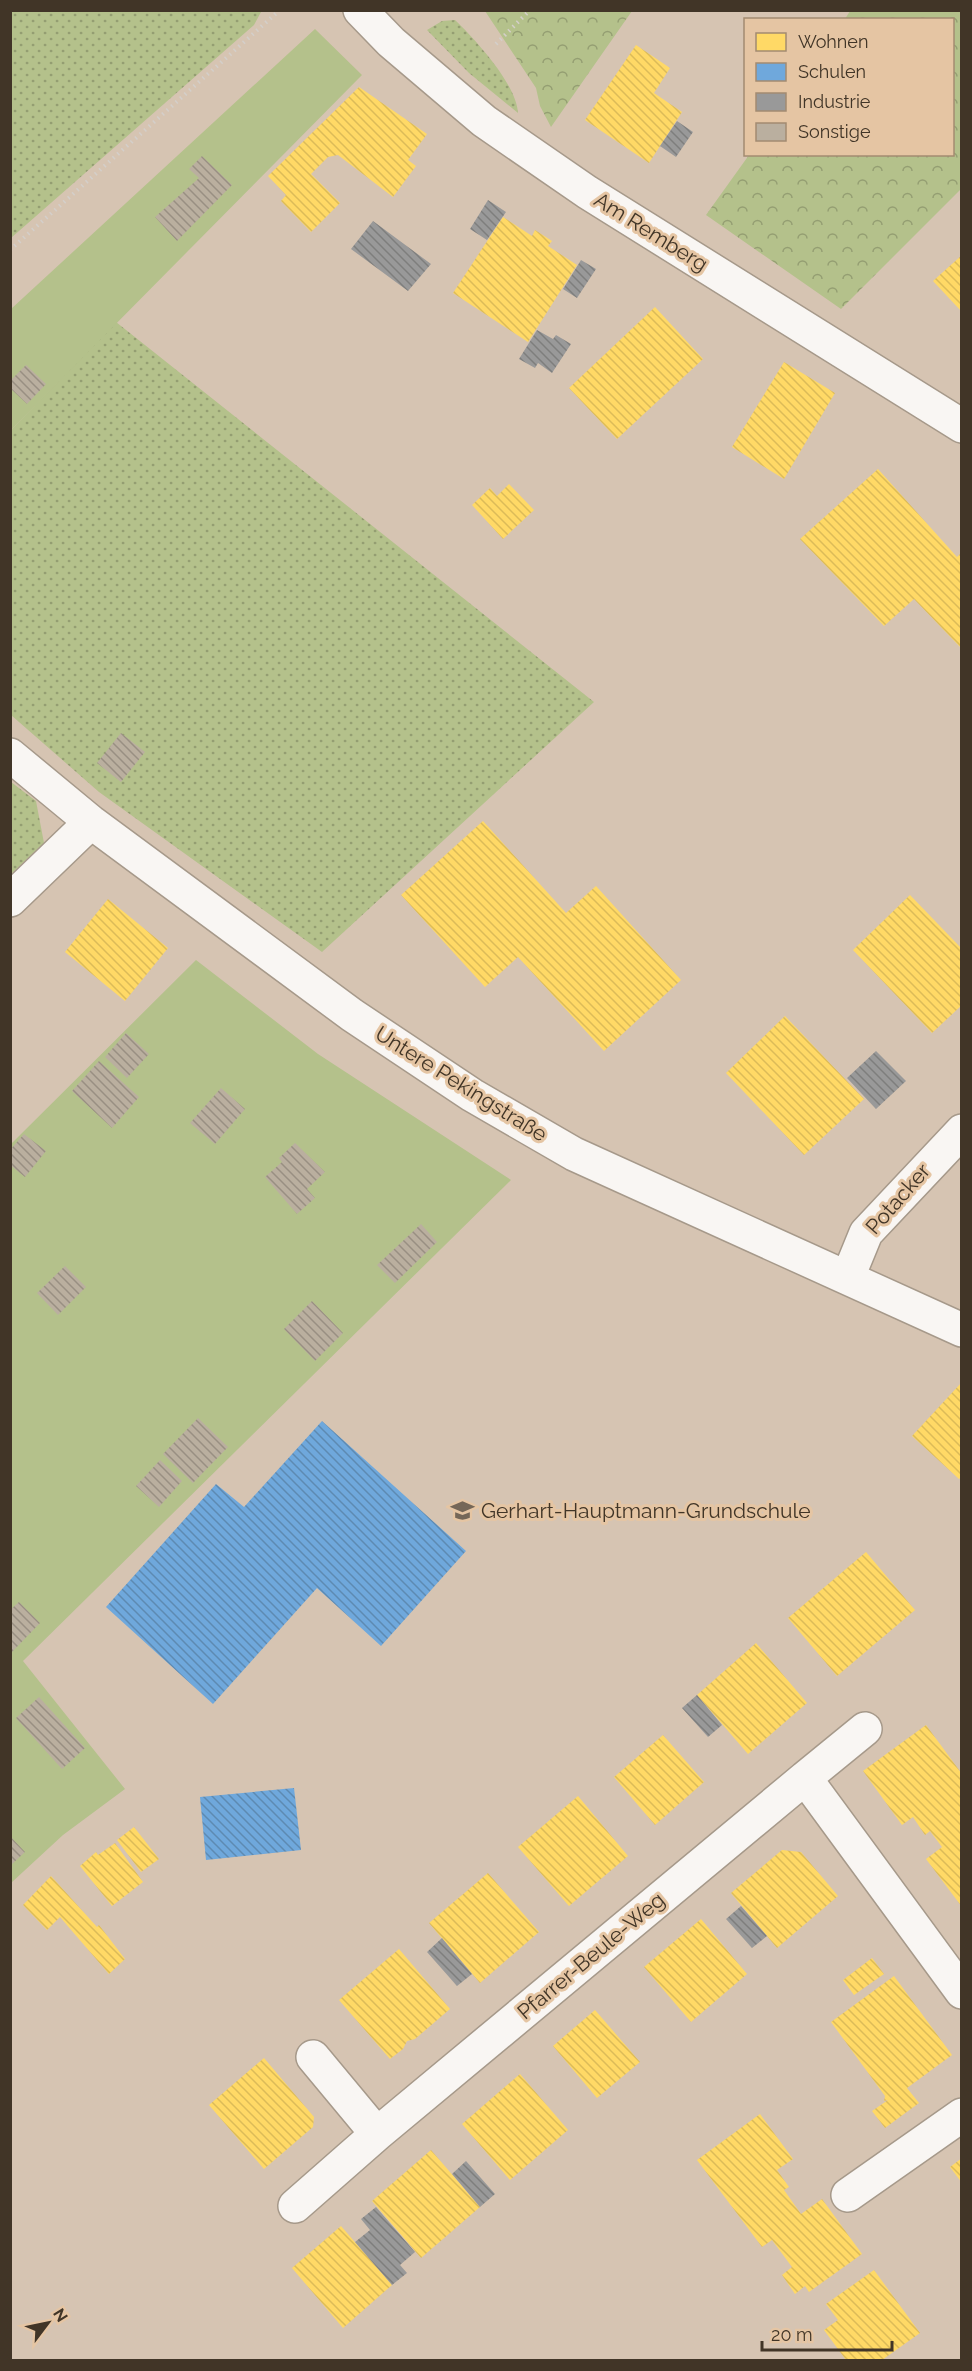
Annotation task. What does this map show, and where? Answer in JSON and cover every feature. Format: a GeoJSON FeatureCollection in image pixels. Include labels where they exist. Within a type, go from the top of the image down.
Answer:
{"type":"FeatureCollection","features":[{"type":"Feature","properties":{"kind":"street","name":"Am Remberg"},"geometry":{"type":"LineString","coordinates":[[360,10],[391,42],[484,121],[577,186],[962,426]]}},
{"type":"Feature","properties":{"kind":"street","name":"Untere Pekingstraße"},"geometry":{"type":"LineString","coordinates":[[10,755],[91,822],[343,1008],[472,1095],[574,1154],[848,1276],[962,1330]]}},
{"type":"Feature","properties":{"kind":"street"},"geometry":{"type":"LineString","coordinates":[[10,900],[91,822]]}},
{"type":"Feature","properties":{"kind":"street","name":"Potacker"},"geometry":{"type":"LineString","coordinates":[[848,1276],[866,1233],[962,1131]]}},
{"type":"Feature","properties":{"kind":"street","name":"Pfarrer-Beule-Weg"},"geometry":{"type":"LineString","coordinates":[[295,2206],[377,2134],[865,1729]]}},
{"type":"Feature","properties":{"kind":"street"},"geometry":{"type":"LineString","coordinates":[[805,1778],[962,1992]]}},
{"type":"Feature","properties":{"kind":"street"},"geometry":{"type":"LineString","coordinates":[[313,2057],[377,2134]]}},
{"type":"Feature","properties":{"kind":"street"},"geometry":{"type":"LineString","coordinates":[[848,2195],[962,2115]]}},
{"type":"Feature","properties":{"kind":"path"},"geometry":{"type":"LineString","coordinates":[[10,250],[280,10]]}},
{"type":"Feature","properties":{"kind":"path"},"geometry":{"type":"LineString","coordinates":[[496,44],[530,10]]}},
{"type":"Feature","properties":{"kind":"green space"},"geometry":{"type":"Polygon","coordinates":[[[11,10],[261,10],[261,12],[254,25],[11,238],[11,10]]]}},
{"type":"Feature","properties":{"kind":"green space"},"geometry":{"type":"Polygon","coordinates":[[[485,11],[632,11],[551,127],[540,106],[536,88],[485,11]]]}},
{"type":"Feature","properties":{"kind":"green space"},"geometry":{"type":"Polygon","coordinates":[[[850,11],[961,11],[962,188],[841,309],[706,215],[748,156],[954,156],[954,18],[846,18],[850,11]]]}},
{"type":"Feature","properties":{"kind":"green space"},"geometry":{"type":"Polygon","coordinates":[[[455,20],[503,76],[511,89],[518,113],[469,73],[427,30],[442,21],[455,20]]]}},
{"type":"Feature","properties":{"kind":"green space"},"geometry":{"type":"Polygon","coordinates":[[[315,29],[362,75],[11,430],[11,309],[315,29]]]}},
{"type":"Feature","properties":{"kind":"green space"},"geometry":{"type":"Polygon","coordinates":[[[116,322],[594,702],[322,952],[99,792],[11,715],[11,430],[116,322]]]}},
{"type":"Feature","properties":{"kind":"green space"},"geometry":{"type":"Polygon","coordinates":[[[11,782],[36,801],[44,843],[11,874],[11,782]]]}},
{"type":"Feature","properties":{"kind":"green space"},"geometry":{"type":"Polygon","coordinates":[[[196,960],[318,1054],[511,1180],[23,1661],[125,1789],[63,1835],[11,1883],[11,1144],[196,960]]]}},
{"type":"Feature","properties":{"kind":"building: Wohnen"},"geometry":{"type":"Polygon","coordinates":[[[636,45],[670,68],[654,93],[682,112],[649,163],[585,120],[636,45]]]}},
{"type":"Feature","properties":{"kind":"building: Wohnen"},"geometry":{"type":"Polygon","coordinates":[[[359,87],[427,134],[408,160],[416,166],[393,197],[338,155],[328,157],[311,174],[340,203],[311,232],[281,201],[286,195],[268,176],[359,87]]]}},
{"type":"Feature","properties":{"kind":"building: Wohnen"},"geometry":{"type":"Polygon","coordinates":[[[503,217],[532,236],[535,230],[552,241],[548,246],[577,265],[528,342],[453,293],[503,217]]]}},
{"type":"Feature","properties":{"kind":"building: Wohnen"},"geometry":{"type":"Polygon","coordinates":[[[962,255],[962,312],[933,281],[962,255]]]}},
{"type":"Feature","properties":{"kind":"building: Wohnen"},"geometry":{"type":"Polygon","coordinates":[[[655,307],[703,359],[617,439],[569,388],[655,307]]]}},
{"type":"Feature","properties":{"kind":"building: Wohnen"},"geometry":{"type":"Polygon","coordinates":[[[784,362],[835,393],[784,479],[732,447],[784,362]]]}},
{"type":"Feature","properties":{"kind":"building: Wohnen"},"geometry":{"type":"Polygon","coordinates":[[[878,469],[957,557],[962,552],[962,649],[914,599],[884,626],[800,539],[878,469]]]}},
{"type":"Feature","properties":{"kind":"building: Wohnen"},"geometry":{"type":"Polygon","coordinates":[[[509,484],[534,510],[503,539],[472,505],[490,488],[497,496],[509,484]]]}},
{"type":"Feature","properties":{"kind":"building: Wohnen"},"geometry":{"type":"Polygon","coordinates":[[[483,821],[566,913],[596,886],[681,980],[604,1051],[518,957],[485,987],[401,895],[483,821]]]}},
{"type":"Feature","properties":{"kind":"building: Wohnen"},"geometry":{"type":"Polygon","coordinates":[[[910,895],[962,949],[962,1005],[932,1033],[853,950],[910,895]]]}},
{"type":"Feature","properties":{"kind":"building: Wohnen"},"geometry":{"type":"Polygon","coordinates":[[[108,899],[168,948],[125,1001],[65,952],[108,899]]]}},
{"type":"Feature","properties":{"kind":"building: Wohnen"},"geometry":{"type":"Polygon","coordinates":[[[785,1016],[864,1099],[804,1155],[726,1073],[785,1016]]]}},
{"type":"Feature","properties":{"kind":"building: Wohnen"},"geometry":{"type":"Polygon","coordinates":[[[962,1382],[962,1477],[959,1479],[912,1436],[962,1382]]]}},
{"type":"Feature","properties":{"kind":"building: Wohnen"},"geometry":{"type":"Polygon","coordinates":[[[866,1552],[915,1610],[837,1676],[788,1618],[866,1552]]]}},
{"type":"Feature","properties":{"kind":"building: Wohnen"},"geometry":{"type":"Polygon","coordinates":[[[756,1643],[807,1703],[748,1754],[697,1695],[756,1643]]]}},
{"type":"Feature","properties":{"kind":"building: Wohnen"},"geometry":{"type":"Polygon","coordinates":[[[926,1725],[962,1774],[962,1907],[926,1859],[942,1847],[930,1831],[925,1835],[913,1817],[902,1825],[863,1771],[926,1725]]]}},
{"type":"Feature","properties":{"kind":"building: Wohnen"},"geometry":{"type":"Polygon","coordinates":[[[663,1735],[704,1782],[655,1825],[614,1777],[663,1735]]]}},
{"type":"Feature","properties":{"kind":"building: Wohnen"},"geometry":{"type":"Polygon","coordinates":[[[578,1796],[628,1856],[569,1906],[518,1847],[578,1796]]]}},
{"type":"Feature","properties":{"kind":"building: Wohnen"},"geometry":{"type":"Polygon","coordinates":[[[134,1827],[159,1859],[141,1872],[117,1840],[134,1827]]]}},
{"type":"Feature","properties":{"kind":"building: Wohnen"},"geometry":{"type":"Polygon","coordinates":[[[115,1843],[143,1882],[112,1906],[80,1866],[96,1852],[98,1855],[115,1843]]]}},
{"type":"Feature","properties":{"kind":"building: Wohnen"},"geometry":{"type":"Polygon","coordinates":[[[782,1850],[801,1852],[838,1896],[777,1948],[731,1893],[782,1850]]]}},
{"type":"Feature","properties":{"kind":"building: Wohnen"},"geometry":{"type":"Polygon","coordinates":[[[488,1873],[539,1932],[480,1983],[429,1923],[488,1873]]]}},
{"type":"Feature","properties":{"kind":"building: Wohnen"},"geometry":{"type":"Polygon","coordinates":[[[51,1876],[97,1927],[99,1925],[125,1959],[109,1974],[60,1917],[47,1930],[23,1905],[51,1876]]]}},
{"type":"Feature","properties":{"kind":"building: Wohnen"},"geometry":{"type":"Polygon","coordinates":[[[701,1919],[747,1974],[691,2022],[644,1967],[701,1919]]]}},
{"type":"Feature","properties":{"kind":"building: Wohnen"},"geometry":{"type":"Polygon","coordinates":[[[399,1949],[450,2009],[415,2039],[407,2041],[403,2049],[390,2059],[339,2000],[399,1949]]]}},
{"type":"Feature","properties":{"kind":"building: Wohnen"},"geometry":{"type":"Polygon","coordinates":[[[872,1958],[884,1974],[854,1995],[843,1980],[872,1958]]]}},
{"type":"Feature","properties":{"kind":"building: Wohnen"},"geometry":{"type":"Polygon","coordinates":[[[894,1976],[952,2055],[907,2088],[919,2103],[885,2128],[872,2111],[888,2100],[884,2101],[885,2096],[831,2022],[894,1976]]]}},
{"type":"Feature","properties":{"kind":"building: Wohnen"},"geometry":{"type":"Polygon","coordinates":[[[595,2010],[640,2062],[597,2098],[553,2046],[595,2010]]]}},
{"type":"Feature","properties":{"kind":"building: Wohnen"},"geometry":{"type":"Polygon","coordinates":[[[264,2058],[314,2117],[313,2127],[264,2169],[209,2105],[264,2058]]]}},
{"type":"Feature","properties":{"kind":"building: Wohnen"},"geometry":{"type":"Polygon","coordinates":[[[520,2074],[568,2130],[510,2180],[462,2124],[520,2074]]]}},
{"type":"Feature","properties":{"kind":"building: Wohnen"},"geometry":{"type":"Polygon","coordinates":[[[760,2114],[793,2159],[777,2170],[789,2187],[784,2190],[801,2214],[822,2199],[862,2254],[809,2292],[805,2286],[795,2294],[782,2275],[792,2267],[772,2240],[762,2247],[697,2160],[760,2114]]]}},
{"type":"Feature","properties":{"kind":"building: Wohnen"},"geometry":{"type":"Polygon","coordinates":[[[431,2150],[480,2207],[421,2258],[372,2201],[431,2150]]]}},
{"type":"Feature","properties":{"kind":"building: Wohnen"},"geometry":{"type":"Polygon","coordinates":[[[962,2158],[962,2183],[950,2167],[962,2158]]]}},
{"type":"Feature","properties":{"kind":"building: Wohnen"},"geometry":{"type":"Polygon","coordinates":[[[341,2226],[392,2285],[343,2328],[292,2268],[341,2226]]]}},
{"type":"Feature","properties":{"kind":"building: Wohnen"},"geometry":{"type":"Polygon","coordinates":[[[874,2270],[920,2333],[882,2360],[846,2360],[824,2330],[838,2320],[826,2304],[874,2270]]]}},
{"type":"Feature","properties":{"kind":"building: Schulen"},"geometry":{"type":"Polygon","coordinates":[[[322,1421],[466,1551],[381,1646],[317,1588],[213,1704],[106,1607],[216,1484],[244,1507],[322,1421]]]}},
{"type":"Feature","properties":{"kind":"building: Schulen"},"geometry":{"type":"Polygon","coordinates":[[[294,1788],[301,1850],[206,1860],[200,1797],[294,1788]]]}},
{"type":"Feature","properties":{"kind":"building: Industrie"},"geometry":{"type":"Polygon","coordinates":[[[677,121],[693,132],[676,157],[660,146],[677,121]]]}},
{"type":"Feature","properties":{"kind":"building: Industrie"},"geometry":{"type":"Polygon","coordinates":[[[488,200],[506,212],[487,240],[470,229],[488,200]]]}},
{"type":"Feature","properties":{"kind":"building: Industrie"},"geometry":{"type":"Polygon","coordinates":[[[373,221],[431,264],[408,291],[351,249],[373,221]]]}},
{"type":"Feature","properties":{"kind":"building: Industrie"},"geometry":{"type":"Polygon","coordinates":[[[581,260],[596,269],[577,298],[563,289],[581,260]]]}},
{"type":"Feature","properties":{"kind":"building: Industrie"},"geometry":{"type":"Polygon","coordinates":[[[537,330],[553,339],[556,335],[571,344],[552,373],[538,363],[535,368],[519,359],[537,330]]]}},
{"type":"Feature","properties":{"kind":"building: Industrie"},"geometry":{"type":"Polygon","coordinates":[[[876,1051],[906,1081],[876,1109],[847,1078],[876,1051]]]}},
{"type":"Feature","properties":{"kind":"building: Industrie"},"geometry":{"type":"Polygon","coordinates":[[[697,1695],[722,1725],[708,1737],[682,1708],[697,1695]]]}},
{"type":"Feature","properties":{"kind":"building: Industrie"},"geometry":{"type":"Polygon","coordinates":[[[741,1906],[767,1936],[752,1948],[726,1919],[741,1906]]]}},
{"type":"Feature","properties":{"kind":"building: Industrie"},"geometry":{"type":"Polygon","coordinates":[[[442,1938],[472,1974],[457,1986],[427,1952],[442,1938]]]}},
{"type":"Feature","properties":{"kind":"building: Industrie"},"geometry":{"type":"Polygon","coordinates":[[[466,2161],[495,2194],[480,2207],[452,2174],[466,2161]]]}},
{"type":"Feature","properties":{"kind":"building: Industrie"},"geometry":{"type":"Polygon","coordinates":[[[376,2207],[415,2252],[400,2265],[407,2273],[392,2285],[355,2242],[370,2230],[361,2219],[376,2207]]]}},
{"type":"Feature","properties":{"kind":"building: Sonstige"},"geometry":{"type":"Polygon","coordinates":[[[202,156],[232,185],[177,241],[155,217],[199,178],[189,169],[202,156]]]}},
{"type":"Feature","properties":{"kind":"building: Sonstige"},"geometry":{"type":"Polygon","coordinates":[[[26,365],[46,384],[27,404],[10,388],[10,381],[26,365]]]}},
{"type":"Feature","properties":{"kind":"building: Sonstige"},"geometry":{"type":"Polygon","coordinates":[[[121,733],[145,752],[121,782],[97,763],[121,733]]]}},
{"type":"Feature","properties":{"kind":"building: Sonstige"},"geometry":{"type":"Polygon","coordinates":[[[126,1033],[149,1054],[127,1078],[105,1057],[126,1033]]]}},
{"type":"Feature","properties":{"kind":"building: Sonstige"},"geometry":{"type":"Polygon","coordinates":[[[99,1061],[139,1097],[112,1128],[72,1091],[99,1061]]]}},
{"type":"Feature","properties":{"kind":"building: Sonstige"},"geometry":{"type":"Polygon","coordinates":[[[221,1088],[245,1109],[215,1144],[190,1123],[221,1088]]]}},
{"type":"Feature","properties":{"kind":"building: Sonstige"},"geometry":{"type":"Polygon","coordinates":[[[24,1134],[46,1151],[25,1177],[10,1165],[10,1150],[24,1134]]]}},
{"type":"Feature","properties":{"kind":"building: Sonstige"},"geometry":{"type":"Polygon","coordinates":[[[295,1143],[325,1172],[307,1189],[315,1198],[297,1214],[265,1177],[282,1162],[279,1158],[295,1143]]]}},
{"type":"Feature","properties":{"kind":"building: Sonstige"},"geometry":{"type":"Polygon","coordinates":[[[421,1224],[437,1242],[395,1283],[377,1265],[421,1224]]]}},
{"type":"Feature","properties":{"kind":"building: Sonstige"},"geometry":{"type":"Polygon","coordinates":[[[65,1266],[86,1287],[58,1315],[37,1293],[65,1266]]]}},
{"type":"Feature","properties":{"kind":"building: Sonstige"},"geometry":{"type":"Polygon","coordinates":[[[312,1301],[343,1333],[315,1361],[284,1329],[312,1301]]]}},
{"type":"Feature","properties":{"kind":"building: Sonstige"},"geometry":{"type":"Polygon","coordinates":[[[198,1418],[228,1447],[193,1483],[163,1454],[198,1418]]]}},
{"type":"Feature","properties":{"kind":"building: Sonstige"},"geometry":{"type":"Polygon","coordinates":[[[160,1460],[182,1481],[159,1507],[136,1486],[160,1460]]]}},
{"type":"Feature","properties":{"kind":"building: Sonstige"},"geometry":{"type":"Polygon","coordinates":[[[19,1602],[40,1623],[12,1652],[10,1610],[19,1602]]]}},
{"type":"Feature","properties":{"kind":"building: Sonstige"},"geometry":{"type":"Polygon","coordinates":[[[39,1697],[85,1748],[62,1769],[16,1718],[39,1697]]]}},
{"type":"Feature","properties":{"kind":"building: Sonstige"},"geometry":{"type":"Polygon","coordinates":[[[10,1836],[25,1852],[10,1866],[10,1836]]]}},
{"type":"Feature","properties":{"kind":"place","name":"Gerhart-Hauptmann-Grundschule"},"geometry":{"type":"Point","coordinates":[463,1511]}}]}
